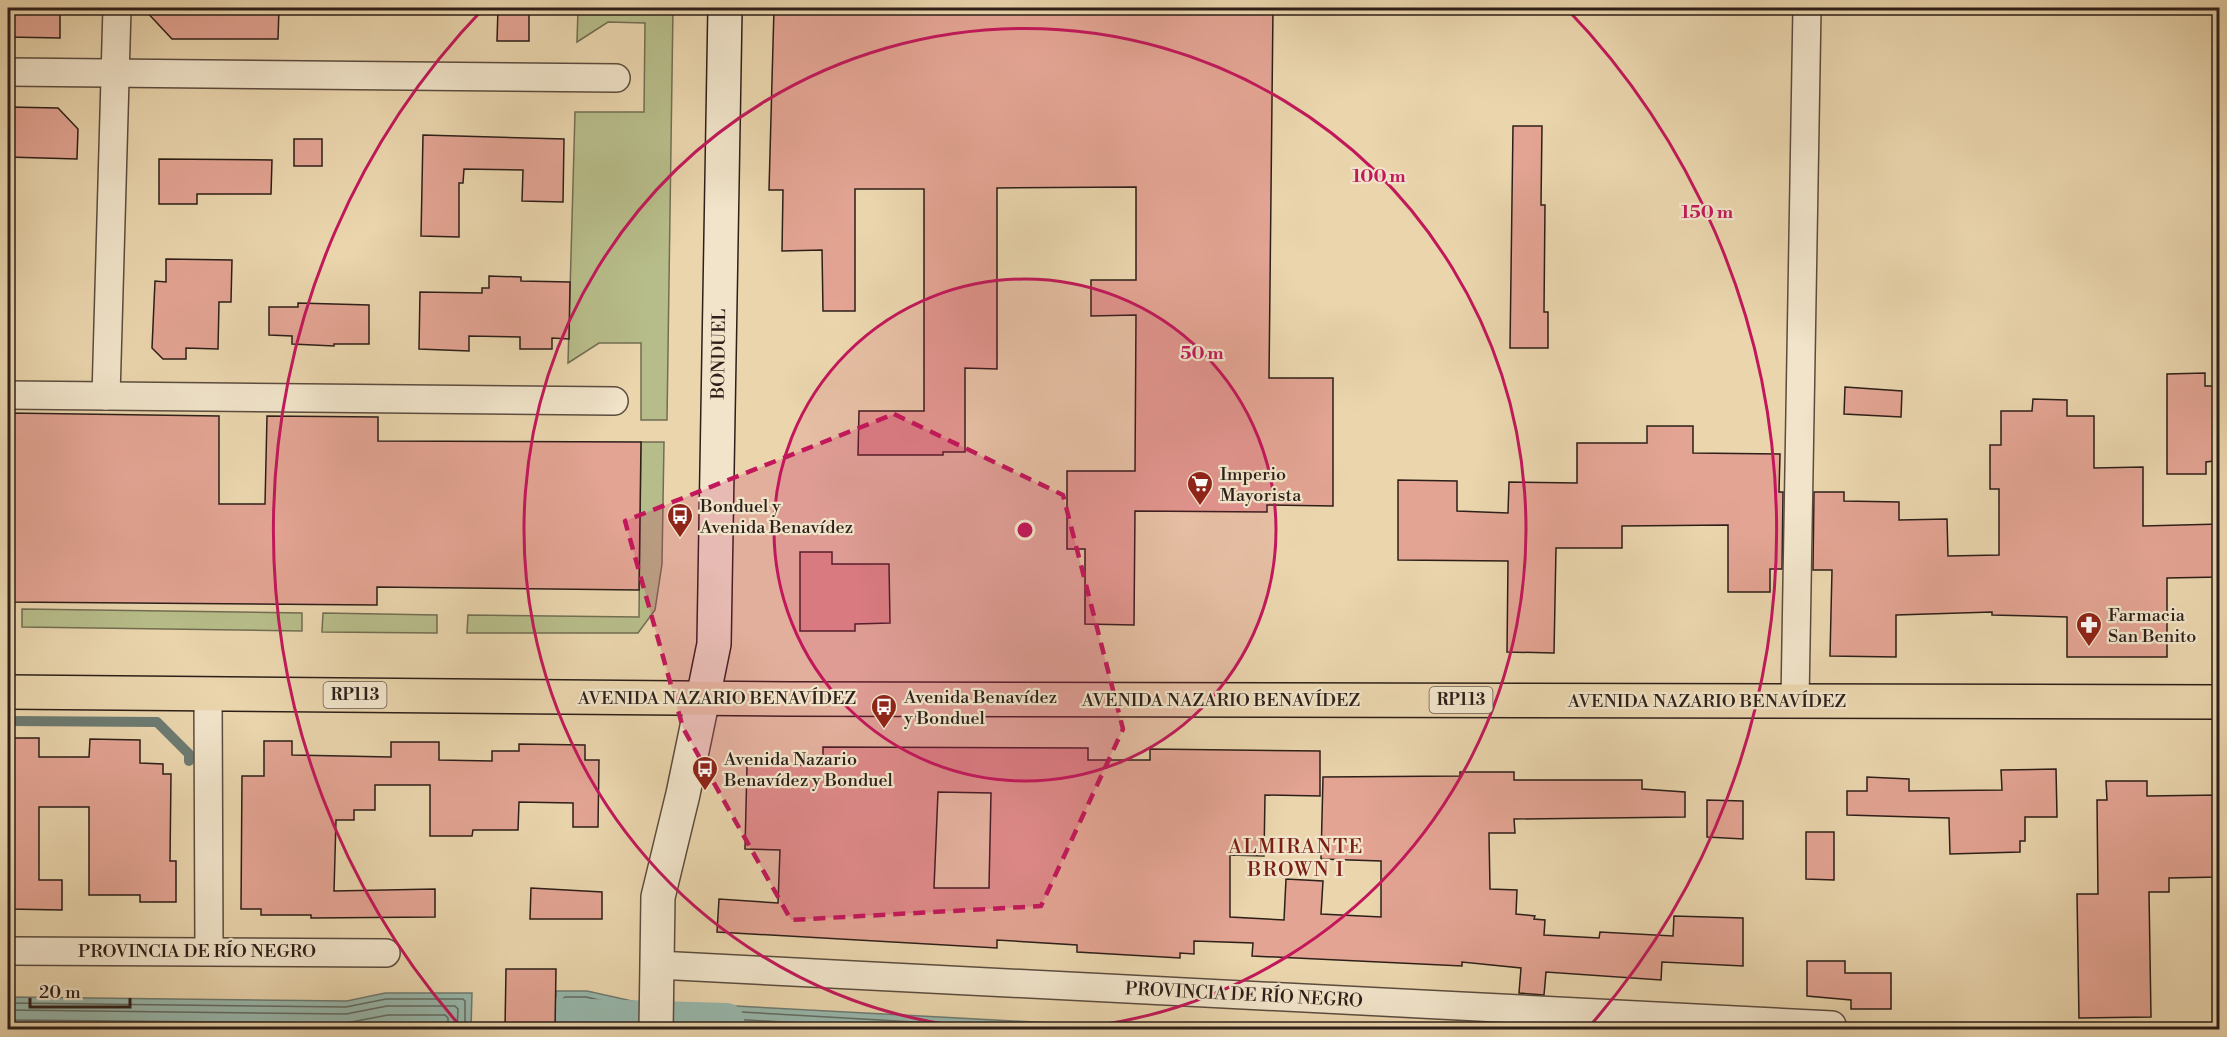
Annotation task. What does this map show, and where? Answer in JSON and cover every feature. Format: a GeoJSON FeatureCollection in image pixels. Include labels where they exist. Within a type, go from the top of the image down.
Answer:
{"type":"FeatureCollection","features":[{"type":"Feature","properties":{"kind":"main road","name":"BONDUEL"},"geometry":{"type":"LineString","coordinates":[[656,1029],[658,897],[714,644],[724,8]]}},
{"type":"Feature","properties":{"kind":"main road","name":"AVENIDA NAZARIO BENAVÍDEZ"},"geometry":{"type":"LineString","coordinates":[[8,692],[703,698],[2220,702]]}},
{"type":"Feature","properties":{"kind":"street"},"geometry":{"type":"LineString","coordinates":[[106,396],[117,8]]}},
{"type":"Feature","properties":{"kind":"street"},"geometry":{"type":"LineString","coordinates":[[1796,701],[1808,8]]}},
{"type":"Feature","properties":{"kind":"street"},"geometry":{"type":"LineString","coordinates":[[8,72],[616,78]]}},
{"type":"Feature","properties":{"kind":"street"},"geometry":{"type":"LineString","coordinates":[[8,394],[614,400]]}},
{"type":"Feature","properties":{"kind":"street"},"geometry":{"type":"LineString","coordinates":[[208,694],[209,951]]}},
{"type":"Feature","properties":{"kind":"street","name":"PROVINCIA DE RÍO NEGRO"},"geometry":{"type":"LineString","coordinates":[[8,951],[386,952]]}},
{"type":"Feature","properties":{"kind":"street","name":"PROVINCIA DE RÍO NEGRO"},"geometry":{"type":"LineString","coordinates":[[657,973],[1832,1025]]}},
{"type":"Feature","properties":{"kind":"highlighted area"},"geometry":{"type":"Polygon","coordinates":[[[894,414],[1063,495],[1123,729],[1041,906],[791,920],[683,728],[625,521],[894,414]]]}},
{"type":"Feature","properties":{"kind":"green space"},"geometry":{"type":"Polygon","coordinates":[[[578,8],[673,8],[667,420],[641,420],[641,343],[599,343],[568,363],[575,112],[644,112],[645,23],[608,22],[577,42],[578,8]]]}},
{"type":"Feature","properties":{"kind":"green space"},"geometry":{"type":"Polygon","coordinates":[[[641,442],[664,442],[662,564],[655,610],[638,633],[467,633],[468,615],[639,617],[641,442]]]}},
{"type":"Feature","properties":{"kind":"green space"},"geometry":{"type":"Polygon","coordinates":[[[22,609],[302,613],[302,631],[22,627],[22,609]]]}},
{"type":"Feature","properties":{"kind":"green space"},"geometry":{"type":"Polygon","coordinates":[[[323,613],[437,615],[437,633],[322,632],[323,613]]]}},
{"type":"Feature","properties":{"kind":"water"},"geometry":{"type":"Polygon","coordinates":[[[556,991],[587,991],[637,1002],[637,1029],[555,1029],[556,991]]]}},
{"type":"Feature","properties":{"kind":"water"},"geometry":{"type":"Polygon","coordinates":[[[385,993],[472,993],[471,1029],[8,1028],[8,997],[347,1001],[385,993]]]}},
{"type":"Feature","properties":{"kind":"water"},"geometry":{"type":"Polygon","coordinates":[[[679,1003],[1163,1029],[679,1029],[679,1003]]]}},
{"type":"Feature","properties":{"kind":"building"},"geometry":{"type":"Polygon","coordinates":[[[8,8],[60,8],[60,38],[8,37],[8,8]]]}},
{"type":"Feature","properties":{"kind":"building"},"geometry":{"type":"Polygon","coordinates":[[[143,8],[279,8],[278,39],[172,39],[143,8]]]}},
{"type":"Feature","properties":{"kind":"building"},"geometry":{"type":"Polygon","coordinates":[[[498,8],[529,8],[529,41],[497,41],[498,8]]]}},
{"type":"Feature","properties":{"kind":"building"},"geometry":{"type":"Polygon","coordinates":[[[774,8],[1273,8],[1269,378],[1333,378],[1333,506],[1267,505],[1267,512],[1135,511],[1134,625],[1085,624],[1085,549],[1067,549],[1067,471],[1135,471],[1136,315],[1091,316],[1091,280],[1136,280],[1136,187],[997,188],[997,369],[965,368],[965,452],[943,452],[943,455],[858,455],[859,411],[924,411],[924,189],[855,189],[855,311],[823,311],[822,250],[782,251],[783,190],[769,190],[774,8]]]}},
{"type":"Feature","properties":{"kind":"building"},"geometry":{"type":"Polygon","coordinates":[[[8,107],[58,108],[78,129],[77,159],[8,157],[8,107]]]}},
{"type":"Feature","properties":{"kind":"building"},"geometry":{"type":"Polygon","coordinates":[[[1513,126],[1542,126],[1541,205],[1545,205],[1544,312],[1548,312],[1548,348],[1510,348],[1513,126]]]}},
{"type":"Feature","properties":{"kind":"building"},"geometry":{"type":"Polygon","coordinates":[[[423,135],[564,139],[563,202],[522,201],[523,170],[464,169],[463,183],[459,183],[459,237],[421,236],[423,135]]]}},
{"type":"Feature","properties":{"kind":"building"},"geometry":{"type":"Polygon","coordinates":[[[294,139],[322,139],[322,166],[294,166],[294,139]]]}},
{"type":"Feature","properties":{"kind":"building"},"geometry":{"type":"Polygon","coordinates":[[[159,159],[272,160],[271,194],[197,194],[197,204],[159,204],[159,159]]]}},
{"type":"Feature","properties":{"kind":"building"},"geometry":{"type":"Polygon","coordinates":[[[166,259],[232,260],[231,302],[219,302],[218,349],[186,348],[186,359],[163,359],[152,348],[155,281],[166,282],[166,259]]]}},
{"type":"Feature","properties":{"kind":"building"},"geometry":{"type":"Polygon","coordinates":[[[489,276],[521,277],[521,281],[570,282],[569,339],[552,338],[552,349],[520,349],[520,337],[469,336],[469,351],[419,349],[420,292],[482,293],[482,288],[489,288],[489,276]]]}},
{"type":"Feature","properties":{"kind":"building"},"geometry":{"type":"Polygon","coordinates":[[[298,303],[369,305],[369,344],[334,344],[334,346],[292,344],[292,336],[269,335],[269,307],[298,307],[298,303]]]}},
{"type":"Feature","properties":{"kind":"building"},"geometry":{"type":"Polygon","coordinates":[[[2205,373],[2205,386],[2213,386],[2214,461],[2206,462],[2206,474],[2167,474],[2167,374],[2205,373]]]}},
{"type":"Feature","properties":{"kind":"building"},"geometry":{"type":"Polygon","coordinates":[[[1845,387],[1902,391],[1901,417],[1844,414],[1845,387]]]}},
{"type":"Feature","properties":{"kind":"building"},"geometry":{"type":"Polygon","coordinates":[[[2033,399],[2067,400],[2067,416],[2094,416],[2094,468],[2143,467],[2143,526],[2220,524],[2220,577],[2167,578],[2167,657],[2067,657],[2067,617],[1992,615],[1992,612],[1896,615],[1896,657],[1830,656],[1832,570],[1813,570],[1814,492],[1844,492],[1844,501],[1899,502],[1899,520],[1947,519],[1948,556],[1999,555],[1999,489],[1990,489],[1990,445],[2001,445],[2001,411],[2032,411],[2033,399]]]}},
{"type":"Feature","properties":{"kind":"building"},"geometry":{"type":"Polygon","coordinates":[[[8,413],[219,416],[219,504],[265,504],[267,416],[378,417],[378,441],[641,442],[639,590],[377,587],[377,605],[8,602],[8,413]]]}},
{"type":"Feature","properties":{"kind":"building"},"geometry":{"type":"Polygon","coordinates":[[[1647,426],[1693,426],[1693,453],[1780,454],[1779,492],[1783,492],[1782,569],[1770,569],[1770,592],[1728,592],[1728,525],[1622,526],[1622,548],[1556,548],[1554,653],[1507,652],[1508,561],[1398,560],[1398,480],[1457,481],[1457,511],[1508,513],[1509,482],[1577,483],[1577,443],[1647,443],[1647,426]]]}},
{"type":"Feature","properties":{"kind":"building"},"geometry":{"type":"Polygon","coordinates":[[[800,552],[832,552],[832,564],[889,564],[890,623],[855,624],[855,631],[800,631],[800,552]]]}},
{"type":"Feature","properties":{"kind":"building"},"geometry":{"type":"Polygon","coordinates":[[[9,738],[39,738],[39,757],[89,757],[90,739],[140,740],[140,763],[163,764],[163,774],[171,774],[170,861],[176,861],[176,902],[140,902],[140,895],[89,895],[89,807],[39,807],[39,880],[62,880],[62,910],[8,909],[9,738]]]}},
{"type":"Feature","properties":{"kind":"building"},"geometry":{"type":"Polygon","coordinates":[[[264,741],[292,741],[292,755],[391,757],[391,742],[439,742],[439,760],[492,761],[492,751],[519,751],[519,744],[585,745],[585,760],[599,760],[598,827],[573,827],[573,803],[519,802],[518,830],[473,830],[472,836],[430,836],[430,785],[375,785],[375,810],[354,810],[354,820],[336,820],[334,891],[435,889],[435,917],[311,918],[311,915],[261,915],[261,909],[241,909],[242,776],[264,776],[264,741]]]}},
{"type":"Feature","properties":{"kind":"building"},"geometry":{"type":"Polygon","coordinates":[[[823,747],[1088,748],[1088,760],[1150,760],[1150,749],[1320,751],[1320,796],[1265,795],[1264,856],[1230,855],[1230,917],[1284,920],[1286,879],[1323,881],[1321,914],[1381,917],[1381,861],[1321,859],[1323,777],[1460,776],[1460,772],[1514,772],[1514,780],[1642,780],[1642,789],[1685,792],[1685,817],[1514,819],[1515,833],[1489,833],[1490,889],[1517,890],[1516,914],[1535,916],[1534,919],[1545,920],[1544,935],[1599,938],[1600,932],[1673,936],[1674,916],[1743,918],[1743,966],[1662,962],[1661,980],[1546,972],[1544,995],[1519,993],[1521,968],[1462,962],[1462,966],[1252,956],[1253,943],[1194,941],[1194,954],[1180,953],[1180,958],[1077,952],[1077,945],[997,940],[997,948],[717,932],[719,899],[778,903],[780,850],[745,849],[747,765],[823,765],[823,747]],[[938,792],[934,888],[989,888],[991,793],[938,792]]]}},
{"type":"Feature","properties":{"kind":"building"},"geometry":{"type":"Polygon","coordinates":[[[2056,769],[2057,817],[2025,817],[2025,841],[2020,841],[2020,852],[1950,854],[1949,818],[1847,815],[1847,791],[1867,791],[1867,777],[1909,779],[1909,791],[2002,790],[2001,770],[2056,769]]]}},
{"type":"Feature","properties":{"kind":"building"},"geometry":{"type":"Polygon","coordinates":[[[2106,781],[2147,781],[2147,796],[2220,795],[2219,877],[2169,878],[2169,892],[2149,892],[2151,1017],[2079,1018],[2077,894],[2098,894],[2097,800],[2107,800],[2106,781]]]}},
{"type":"Feature","properties":{"kind":"building"},"geometry":{"type":"Polygon","coordinates":[[[1707,800],[1743,801],[1743,839],[1707,837],[1707,800]]]}},
{"type":"Feature","properties":{"kind":"building"},"geometry":{"type":"Polygon","coordinates":[[[1806,832],[1834,832],[1834,880],[1806,879],[1806,832]]]}},
{"type":"Feature","properties":{"kind":"building"},"geometry":{"type":"Polygon","coordinates":[[[531,888],[602,892],[602,919],[530,919],[531,888]]]}},
{"type":"Feature","properties":{"kind":"building"},"geometry":{"type":"Polygon","coordinates":[[[1807,961],[1845,961],[1845,973],[1891,973],[1891,1009],[1851,1009],[1851,1000],[1807,996],[1807,961]]]}},
{"type":"Feature","properties":{"kind":"building"},"geometry":{"type":"Polygon","coordinates":[[[506,969],[556,969],[555,1029],[505,1028],[506,969]]]}},
{"type":"Feature","properties":{"kind":"waterway"},"geometry":{"type":"LineString","coordinates":[[8,721],[157,722],[189,754],[189,761]]}},
{"type":"Feature","properties":{"kind":"waterway"},"geometry":{"type":"LineString","coordinates":[[555,1015],[727,1020]]}},
{"type":"Feature","properties":{"kind":"place","name":"Imperio Mayorista"},"geometry":{"type":"Point","coordinates":[1200,507]}},
{"type":"Feature","properties":{"kind":"place","name":"Bonduel y Avenida Benavídez"},"geometry":{"type":"Point","coordinates":[680,539]}},
{"type":"Feature","properties":{"kind":"place","name":"Farmacia San Benito"},"geometry":{"type":"Point","coordinates":[2089,648]}},
{"type":"Feature","properties":{"kind":"place","name":"Avenida Benavídez y Bonduel"},"geometry":{"type":"Point","coordinates":[884,730]}},
{"type":"Feature","properties":{"kind":"place","name":"Avenida Nazario Benavídez y Bonduel"},"geometry":{"type":"Point","coordinates":[705,792]}},
{"type":"Feature","properties":{"kind":"district","name":"ALMIRANTE BROWN I"},"geometry":{"type":"Point","coordinates":[1296,858]}}]}
